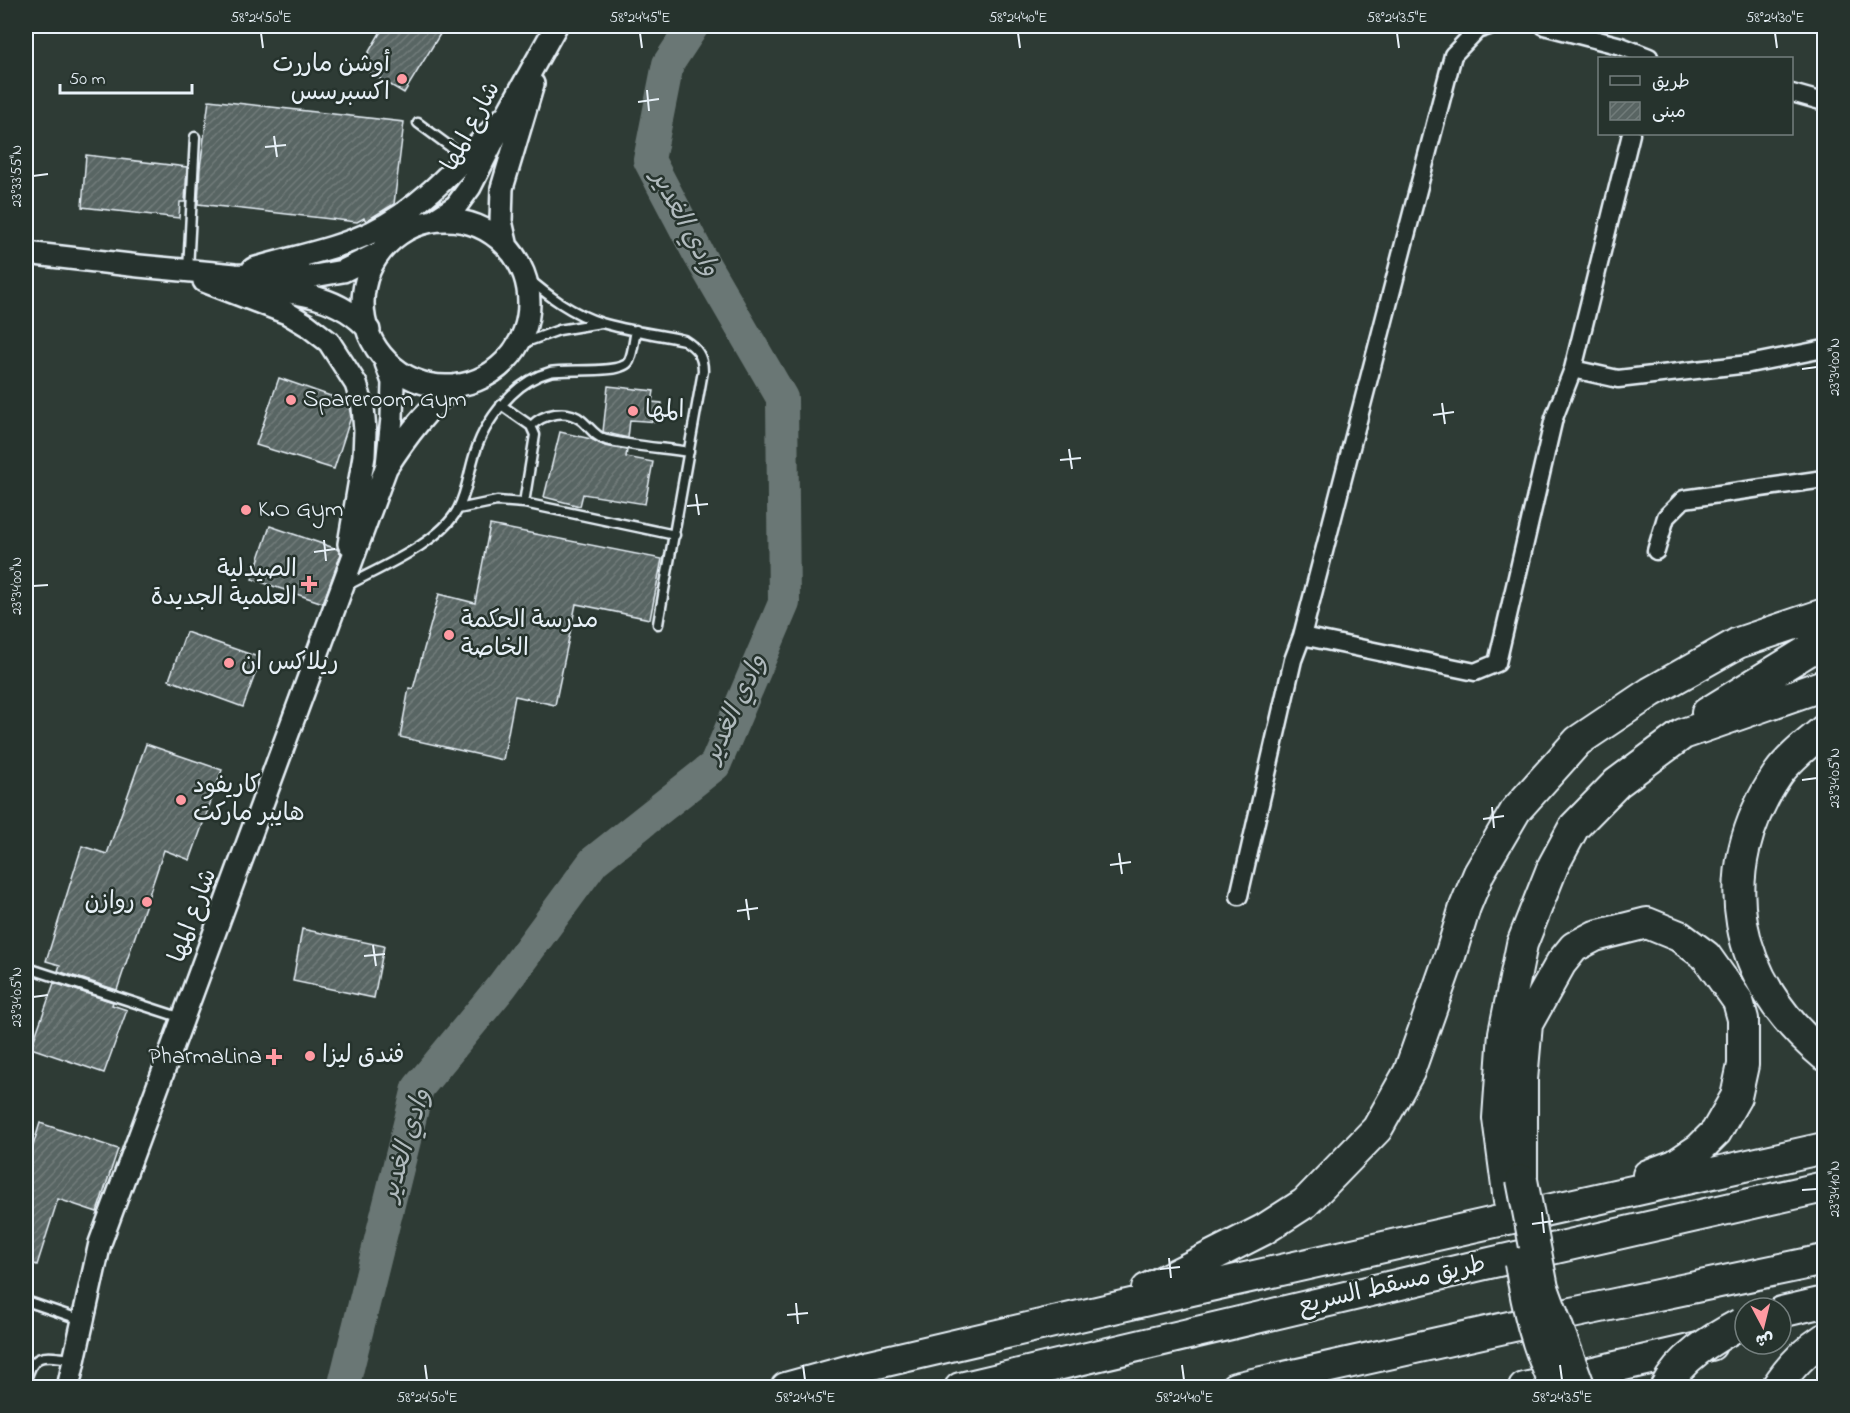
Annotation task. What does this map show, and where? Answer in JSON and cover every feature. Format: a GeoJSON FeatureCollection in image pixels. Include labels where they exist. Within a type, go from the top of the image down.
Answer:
{"type":"FeatureCollection","features":[{"type":"Feature","properties":{"kind":"highway"},"geometry":{"type":"LineString","coordinates":[[1106,1311],[1263,1230],[1305,1203],[1377,1129],[1409,1072],[1465,907],[1479,873],[1516,810],[1578,741],[1650,692],[1738,643],[1824,614]]}},
{"type":"Feature","properties":{"kind":"highway"},"geometry":{"type":"LineString","coordinates":[[1580,1388],[1543,1288],[1498,1118],[1504,1033],[1522,945],[1553,866],[1574,827],[1617,783],[1683,734],[1705,714],[1824,641]]}},
{"type":"Feature","properties":{"kind":"highway"},"geometry":{"type":"LineString","coordinates":[[1683,734],[1824,685]]}},
{"type":"Feature","properties":{"kind":"highway"},"geometry":{"type":"LineString","coordinates":[[1824,730],[1779,772],[1762,802],[1747,839],[1740,871],[1740,902],[1743,936],[1756,973],[1792,1025],[1824,1054]]}},
{"type":"Feature","properties":{"kind":"highway"},"geometry":{"type":"LineString","coordinates":[[1557,1388],[1543,1360],[1526,1301],[1516,1190],[1527,1024],[1561,963],[1574,947],[1595,936],[1647,924],[1679,936],[1706,956],[1738,1001],[1743,1019],[1743,1065],[1736,1097],[1716,1132],[1699,1149],[1675,1165],[1559,1209]]}},
{"type":"Feature","properties":{"kind":"highway"},"geometry":{"type":"LineString","coordinates":[[786,1388],[869,1365],[1305,1264],[1824,1148]]}},
{"type":"Feature","properties":{"kind":"highway","name":"طريق مسقط السريع"},"geometry":{"type":"LineString","coordinates":[[960,1388],[1824,1187]]}},
{"type":"Feature","properties":{"kind":"highway"},"geometry":{"type":"LineString","coordinates":[[1234,1388],[1572,1312],[1824,1260]]}},
{"type":"Feature","properties":{"kind":"highway"},"geometry":{"type":"LineString","coordinates":[[1793,1309],[1824,1302]]}},
{"type":"Feature","properties":{"kind":"highway"},"geometry":{"type":"LineString","coordinates":[[1793,1326],[1824,1319]]}},
{"type":"Feature","properties":{"kind":"highway"},"geometry":{"type":"LineString","coordinates":[[1524,1388],[1733,1331]]}},
{"type":"Feature","properties":{"kind":"highway"},"geometry":{"type":"LineString","coordinates":[[1665,1388],[1675,1374],[1713,1338],[1733,1331]]}},
{"type":"Feature","properties":{"kind":"highway"},"geometry":{"type":"LineString","coordinates":[[1776,1388],[1787,1372],[1814,1345],[1824,1339]]}},
{"type":"Feature","properties":{"kind":"street","name":"شارع المها"},"geometry":{"type":"LineString","coordinates":[[433,221],[456,206],[470,187],[556,26]]}},
{"type":"Feature","properties":{"kind":"street"},"geometry":{"type":"LineString","coordinates":[[1239,896],[1293,660],[1302,636],[1453,54],[1477,30],[1489,26]]}},
{"type":"Feature","properties":{"kind":"street"},"geometry":{"type":"LineString","coordinates":[[1544,26],[1621,46],[1648,57]]}},
{"type":"Feature","properties":{"kind":"street","name":"شارع المها"},"geometry":{"type":"LineString","coordinates":[[507,247],[501,221],[502,188],[545,46]]}},
{"type":"Feature","properties":{"kind":"street"},"geometry":{"type":"LineString","coordinates":[[1793,94],[1824,102]]}},
{"type":"Feature","properties":{"kind":"street"},"geometry":{"type":"LineString","coordinates":[[235,275],[340,245],[373,231],[403,214],[432,191],[507,114]]}},
{"type":"Feature","properties":{"kind":"street"},"geometry":{"type":"LineString","coordinates":[[1302,636],[1475,672],[1497,663],[1554,418],[1573,369],[1631,135]]}},
{"type":"Feature","properties":{"kind":"street"},"geometry":{"type":"LineString","coordinates":[[196,276],[314,276],[343,271],[375,255],[404,231],[433,221],[463,222],[487,231],[507,247],[524,275],[529,299],[527,321],[518,345],[504,362],[488,374],[458,385],[437,385],[420,381],[386,363],[373,343],[363,303],[364,288],[375,255]]}},
{"type":"Feature","properties":{"kind":"street"},"geometry":{"type":"LineString","coordinates":[[26,253],[139,266],[301,292],[347,309],[369,330]]}},
{"type":"Feature","properties":{"kind":"street"},"geometry":{"type":"LineString","coordinates":[[196,276],[276,308],[307,325],[329,342],[357,384],[363,407],[364,456],[343,587]]}},
{"type":"Feature","properties":{"kind":"street"},"geometry":{"type":"LineString","coordinates":[[1573,369],[1618,380],[1749,364],[1824,349]]}},
{"type":"Feature","properties":{"kind":"street","name":"شارع المها"},"geometry":{"type":"LineString","coordinates":[[68,1388],[100,1243],[386,468],[392,418],[393,382],[386,363]]}},
{"type":"Feature","properties":{"kind":"street","name":"شارع المها"},"geometry":{"type":"LineString","coordinates":[[386,468],[437,401],[458,385]]}},
{"type":"Feature","properties":{"kind":"street"},"geometry":{"type":"LineString","coordinates":[[1656,551],[1666,517],[1684,499],[1824,479]]}},
{"type":"Feature","properties":{"kind":"lane"},"geometry":{"type":"LineString","coordinates":[[418,123],[464,158]]}},
{"type":"Feature","properties":{"kind":"lane"},"geometry":{"type":"LineString","coordinates":[[195,137],[196,276]]}},
{"type":"Feature","properties":{"kind":"lane"},"geometry":{"type":"LineString","coordinates":[[524,275],[573,311],[602,323],[684,340],[694,346],[700,355],[703,371],[658,624]]}},
{"type":"Feature","properties":{"kind":"lane"},"geometry":{"type":"LineString","coordinates":[[518,345],[559,330],[602,323]]}},
{"type":"Feature","properties":{"kind":"lane"},"geometry":{"type":"LineString","coordinates":[[343,587],[419,546],[438,533],[458,509],[484,429],[501,405],[513,393],[532,379],[549,372],[615,369],[625,366],[629,362],[636,330]]}},
{"type":"Feature","properties":{"kind":"lane"},"geometry":{"type":"LineString","coordinates":[[501,405],[531,426],[535,440],[524,503]]}},
{"type":"Feature","properties":{"kind":"lane"},"geometry":{"type":"LineString","coordinates":[[531,426],[546,415],[567,414],[575,416],[592,432],[605,439],[689,452]]}},
{"type":"Feature","properties":{"kind":"lane"},"geometry":{"type":"LineString","coordinates":[[458,509],[497,501],[524,503],[675,535]]}},
{"type":"Feature","properties":{"kind":"lane"},"geometry":{"type":"LineString","coordinates":[[34,970],[183,1019]]}},
{"type":"Feature","properties":{"kind":"lane"},"geometry":{"type":"LineString","coordinates":[[26,1301],[83,1321]]}},
{"type":"Feature","properties":{"kind":"lane"},"geometry":{"type":"LineString","coordinates":[[26,1381],[30,1365],[41,1357],[75,1359]]}},
{"type":"Feature","properties":{"kind":"building"},"geometry":{"type":"Polygon","coordinates":[[[384,26],[445,26],[404,93],[360,67],[384,26]]]}},
{"type":"Feature","properties":{"kind":"building"},"geometry":{"type":"Polygon","coordinates":[[[209,100],[404,122],[394,204],[366,221],[364,218],[357,222],[198,204],[209,100]]]}},
{"type":"Feature","properties":{"kind":"building"},"geometry":{"type":"Polygon","coordinates":[[[86,155],[187,167],[185,202],[180,202],[179,218],[82,207],[86,155]]]}},
{"type":"Feature","properties":{"kind":"building"},"geometry":{"type":"Polygon","coordinates":[[[279,378],[348,402],[351,417],[334,469],[256,445],[279,378]]]}},
{"type":"Feature","properties":{"kind":"building","name":"المها"},"geometry":{"type":"Polygon","coordinates":[[[608,386],[654,391],[652,402],[662,403],[660,422],[630,420],[628,438],[603,432],[608,386]]]}},
{"type":"Feature","properties":{"kind":"building"},"geometry":{"type":"Polygon","coordinates":[[[560,432],[591,439],[605,446],[627,450],[626,457],[653,462],[645,504],[583,494],[580,506],[544,497],[560,432]]]}},
{"type":"Feature","properties":{"kind":"building"},"geometry":{"type":"Polygon","coordinates":[[[490,525],[662,559],[650,619],[576,604],[555,705],[515,696],[503,760],[400,737],[409,688],[413,689],[439,594],[475,603],[490,525]]]}},
{"type":"Feature","properties":{"kind":"building"},"geometry":{"type":"Polygon","coordinates":[[[270,526],[337,549],[341,554],[323,603],[252,579],[270,526]]]}},
{"type":"Feature","properties":{"kind":"building"},"geometry":{"type":"Polygon","coordinates":[[[186,632],[261,658],[243,707],[169,680],[186,632]]]}},
{"type":"Feature","properties":{"kind":"building"},"geometry":{"type":"Polygon","coordinates":[[[146,744],[222,770],[190,860],[164,850],[117,990],[58,971],[60,965],[46,961],[82,846],[107,854],[146,744]]]}},
{"type":"Feature","properties":{"kind":"building"},"geometry":{"type":"Polygon","coordinates":[[[302,929],[384,946],[374,998],[293,981],[302,929]]]}},
{"type":"Feature","properties":{"kind":"building"},"geometry":{"type":"Polygon","coordinates":[[[54,983],[113,1002],[112,1005],[127,1010],[104,1073],[31,1048],[54,983]]]}},
{"type":"Feature","properties":{"kind":"building"},"geometry":{"type":"Polygon","coordinates":[[[40,1123],[118,1149],[97,1212],[58,1199],[37,1265],[26,1261],[26,1168],[40,1123]]]}},
{"type":"Feature","properties":{"kind":"waterway","name":"وادي الغدير"},"geometry":{"type":"LineString","coordinates":[[343,1388],[418,1088],[502,986],[594,861],[715,765],[784,603],[782,398],[699,255],[649,160],[668,64],[693,26]]}},
{"type":"Feature","properties":{"kind":"place","name":"أوشن ماررت اكسبرسس"},"geometry":{"type":"Point","coordinates":[402,79]}},
{"type":"Feature","properties":{"kind":"place","name":"Spareroom Gym"},"geometry":{"type":"Point","coordinates":[291,400]}},
{"type":"Feature","properties":{"kind":"place","name":"المها"},"geometry":{"type":"Point","coordinates":[633,411]}},
{"type":"Feature","properties":{"kind":"place","name":"K.O Gym"},"geometry":{"type":"Point","coordinates":[246,510]}},
{"type":"Feature","properties":{"kind":"place","name":"الصيدلية العلمية الجديدة"},"geometry":{"type":"Point","coordinates":[309,584]}},
{"type":"Feature","properties":{"kind":"place","name":"مدرسة الحكمة الخاصة"},"geometry":{"type":"Point","coordinates":[449,635]}},
{"type":"Feature","properties":{"kind":"place","name":"ريلاكس ان"},"geometry":{"type":"Point","coordinates":[229,663]}},
{"type":"Feature","properties":{"kind":"place","name":"كاريفود هايبر ماركت"},"geometry":{"type":"Point","coordinates":[181,800]}},
{"type":"Feature","properties":{"kind":"place","name":"روازن"},"geometry":{"type":"Point","coordinates":[147,902]}},
{"type":"Feature","properties":{"kind":"place","name":"فندق ليزا"},"geometry":{"type":"Point","coordinates":[310,1056]}},
{"type":"Feature","properties":{"kind":"place","name":"PharmaLina"},"geometry":{"type":"Point","coordinates":[274,1057]}}]}
